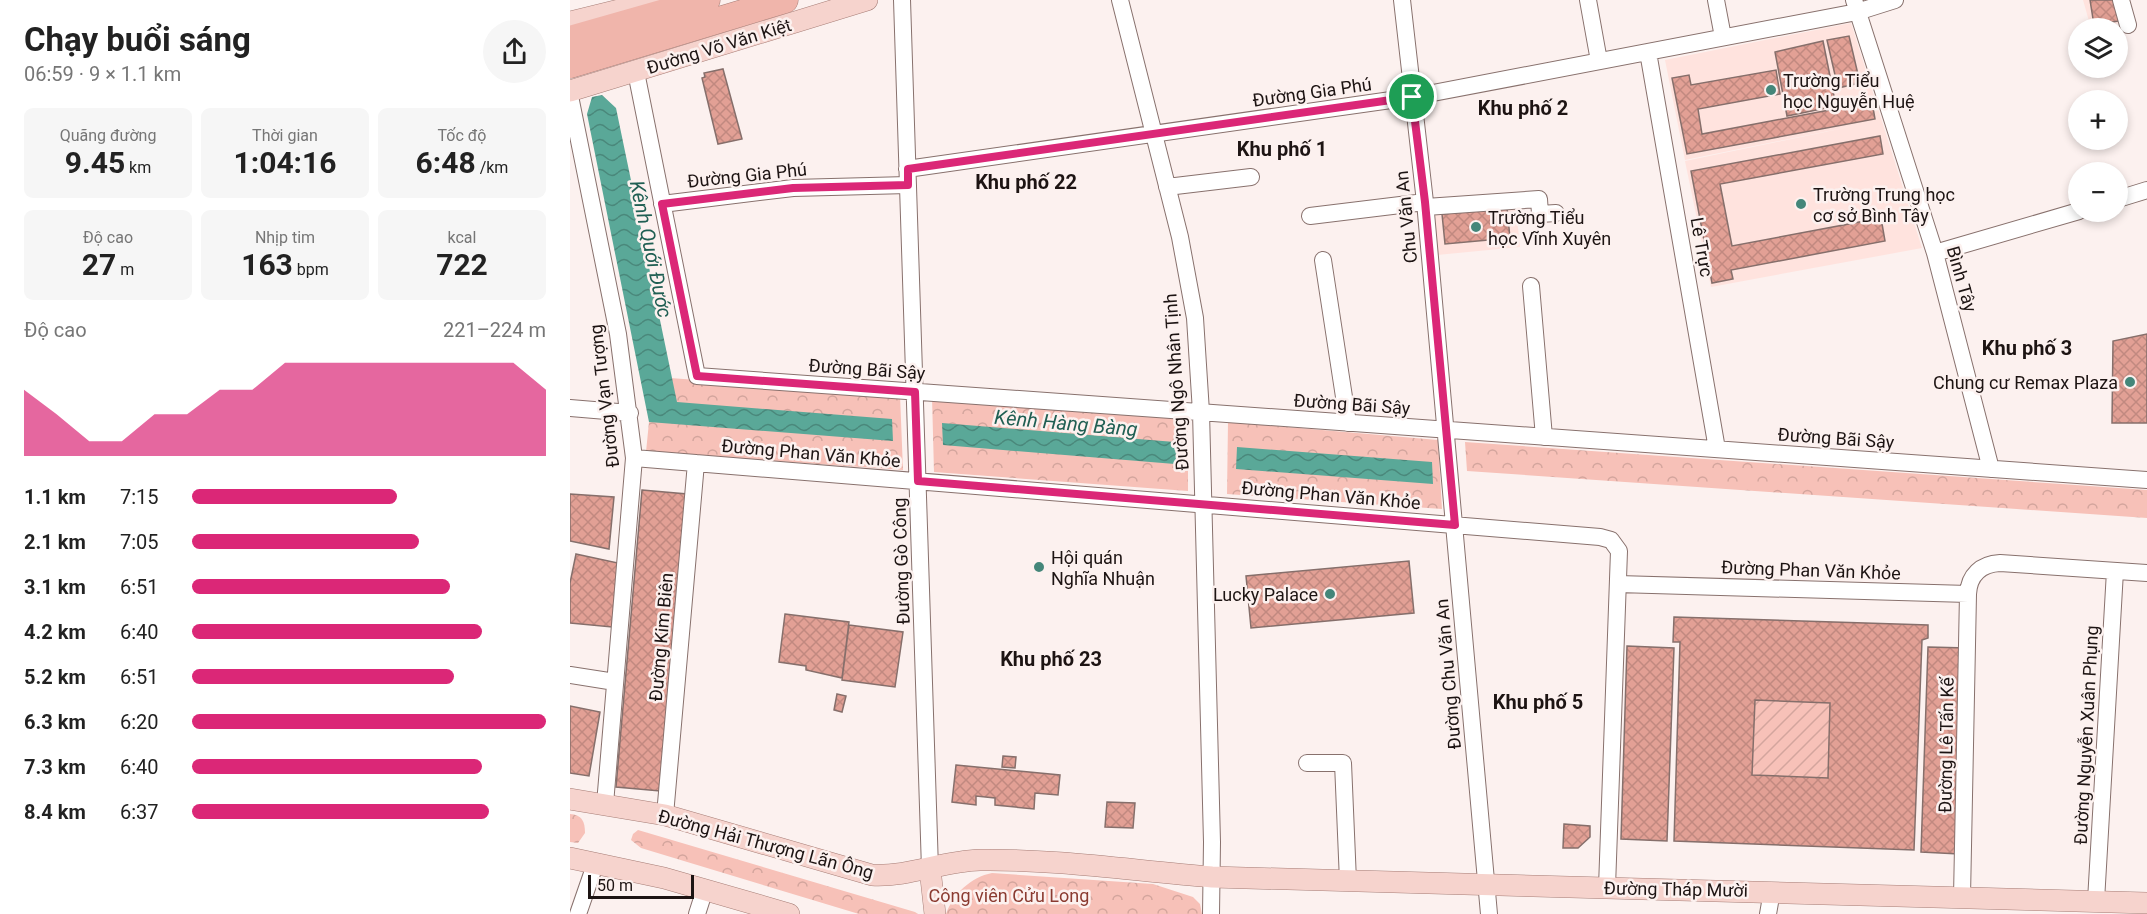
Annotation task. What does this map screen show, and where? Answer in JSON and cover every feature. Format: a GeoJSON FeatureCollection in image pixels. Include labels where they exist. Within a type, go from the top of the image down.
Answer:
{"type":"FeatureCollection","features":[{"type":"Feature","properties":{"kind":"highway"},"geometry":{"type":"LineString","coordinates":[[570,39],[707,0]]}},
{"type":"Feature","properties":{"kind":"highway","name":"Đường Võ Văn Kiệt"},"geometry":{"type":"LineString","coordinates":[[570,65],[785,0]]}},
{"type":"Feature","properties":{"kind":"main road"},"geometry":{"type":"LineString","coordinates":[[570,22],[660,0]]}},
{"type":"Feature","properties":{"kind":"main road","name":"Đường Võ Văn Kiệt"},"geometry":{"type":"LineString","coordinates":[[570,91],[867,0]]}},
{"type":"Feature","properties":{"kind":"main road","name":"Đường Hải Thượng Lãn Ông"},"geometry":{"type":"LineString","coordinates":[[570,799],[665,815],[872,875],[892,876],[979,860],[1063,862],[1212,877]]}},
{"type":"Feature","properties":{"kind":"main road"},"geometry":{"type":"LineString","coordinates":[[570,858],[596,862],[705,889],[789,914]]}},
{"type":"Feature","properties":{"kind":"main road"},"geometry":{"type":"LineString","coordinates":[[930,869],[934,914]]}},
{"type":"Feature","properties":{"kind":"main road","name":"Đường Tháp Mười"},"geometry":{"type":"LineString","coordinates":[[1212,877],[2143,901]]}},
{"type":"Feature","properties":{"kind":"street","name":"Đường Gò Công"},"geometry":{"type":"LineString","coordinates":[[902,0],[930,869]]}},
{"type":"Feature","properties":{"kind":"street","name":"Đường Ngô Nhân Tịnh"},"geometry":{"type":"LineString","coordinates":[[1120,0],[1192,294],[1201,412],[1211,914]]}},
{"type":"Feature","properties":{"kind":"street","name":"Chu Văn An"},"geometry":{"type":"LineString","coordinates":[[1402,0],[1425,204],[1446,430]]}},
{"type":"Feature","properties":{"kind":"street"},"geometry":{"type":"LineString","coordinates":[[1588,0],[1599,61]]}},
{"type":"Feature","properties":{"kind":"street"},"geometry":{"type":"LineString","coordinates":[[1716,0],[1722,38]]}},
{"type":"Feature","properties":{"kind":"street","name":"Đường Gia Phú"},"geometry":{"type":"LineString","coordinates":[[662,204],[908,177],[1154,135],[1412,97],[1722,38],[1856,6],[1895,0]]}},
{"type":"Feature","properties":{"kind":"street"},"geometry":{"type":"LineString","coordinates":[[2121,0],[2126,18]]}},
{"type":"Feature","properties":{"kind":"street","name":"Bình Tây"},"geometry":{"type":"LineString","coordinates":[[1856,6],[1935,253],[1991,469]]}},
{"type":"Feature","properties":{"kind":"street","name":"Lê Trực"},"geometry":{"type":"LineString","coordinates":[[1648,52],[1718,449]]}},
{"type":"Feature","properties":{"kind":"street"},"geometry":{"type":"LineString","coordinates":[[636,72],[662,204]]}},
{"type":"Feature","properties":{"kind":"street","name":"Đường Vạn Tượng"},"geometry":{"type":"LineString","coordinates":[[570,96],[618,334],[634,458],[604,804]]}},
{"type":"Feature","properties":{"kind":"street"},"geometry":{"type":"LineString","coordinates":[[1167,187],[1251,177]]}},
{"type":"Feature","properties":{"kind":"street"},"geometry":{"type":"LineString","coordinates":[[2128,196],[2147,190]]}},
{"type":"Feature","properties":{"kind":"street"},"geometry":{"type":"LineString","coordinates":[[1310,216],[1425,204],[1539,199],[1540,214],[1556,213]]}},
{"type":"Feature","properties":{"kind":"street","name":"Đường Bãi Sậy"},"geometry":{"type":"LineString","coordinates":[[662,204],[697,376],[2147,480]]}},
{"type":"Feature","properties":{"kind":"street"},"geometry":{"type":"LineString","coordinates":[[1935,253],[2068,214]]}},
{"type":"Feature","properties":{"kind":"street"},"geometry":{"type":"LineString","coordinates":[[1323,260],[1348,423]]}},
{"type":"Feature","properties":{"kind":"street"},"geometry":{"type":"LineString","coordinates":[[1531,286],[1544,437]]}},
{"type":"Feature","properties":{"kind":"street"},"geometry":{"type":"LineString","coordinates":[[570,408],[630,413]]}},
{"type":"Feature","properties":{"kind":"street","name":"Đường Chu Văn An"},"geometry":{"type":"LineString","coordinates":[[1446,430],[1489,914]]}},
{"type":"Feature","properties":{"kind":"street","name":"Đường Phan Văn Khỏe"},"geometry":{"type":"LineString","coordinates":[[634,458],[1606,538],[1615,543],[1619,551],[1618,584],[1968,594]]}},
{"type":"Feature","properties":{"kind":"street","name":"Đường Kim Biên"},"geometry":{"type":"LineString","coordinates":[[665,815],[696,463]]}},
{"type":"Feature","properties":{"kind":"street"},"geometry":{"type":"LineString","coordinates":[[1968,594],[1975,573],[1993,563],[2147,573]]}},
{"type":"Feature","properties":{"kind":"street","name":"Đường Nguyễn Xuân Phụng"},"geometry":{"type":"LineString","coordinates":[[2096,901],[2115,571]]}},
{"type":"Feature","properties":{"kind":"street"},"geometry":{"type":"LineString","coordinates":[[1607,887],[1618,584]]}},
{"type":"Feature","properties":{"kind":"street","name":"Đường Lê Tấn Kế"},"geometry":{"type":"LineString","coordinates":[[1962,897],[1968,594]]}},
{"type":"Feature","properties":{"kind":"street"},"geometry":{"type":"LineString","coordinates":[[570,675],[615,682]]}},
{"type":"Feature","properties":{"kind":"street"},"geometry":{"type":"LineString","coordinates":[[1307,763],[1343,763],[1348,881]]}},
{"type":"Feature","properties":{"kind":"street"},"geometry":{"type":"LineString","coordinates":[[578,914],[596,862]]}},
{"type":"Feature","properties":{"kind":"street"},"geometry":{"type":"LineString","coordinates":[[697,914],[705,889]]}},
{"type":"Feature","properties":{"kind":"street"},"geometry":{"type":"LineString","coordinates":[[1768,914],[1772,891]]}},
{"type":"Feature","properties":{"kind":"shaded area"},"geometry":{"type":"Polygon","coordinates":[[[2083,0],[2119,0],[2124,18],[2088,18],[2083,0]]]}},
{"type":"Feature","properties":{"kind":"shaded area"},"geometry":{"type":"Polygon","coordinates":[[[1851,23],[1922,248],[1711,287],[1685,161],[1863,124],[1685,160],[1665,60],[1851,23]]]}},
{"type":"Feature","properties":{"kind":"shaded area","name":"Trường Tiểu học Vĩnh Xuyên"},"geometry":{"type":"Polygon","coordinates":[[[1515,199],[1520,247],[1437,255],[1432,208],[1515,199]]]}},
{"type":"Feature","properties":{"kind":"green space"},"geometry":{"type":"Polygon","coordinates":[[[670,378],[900,395],[903,470],[646,452],[649,422],[676,402],[670,378]]]}},
{"type":"Feature","properties":{"kind":"green space"},"geometry":{"type":"Polygon","coordinates":[[[932,397],[1188,419],[1188,491],[934,472],[932,397]]]}},
{"type":"Feature","properties":{"kind":"green space"},"geometry":{"type":"Polygon","coordinates":[[[1228,422],[1438,440],[1442,509],[1227,494],[1228,422]]]}},
{"type":"Feature","properties":{"kind":"green space"},"geometry":{"type":"Polygon","coordinates":[[[1465,442],[2147,490],[2147,518],[1467,471],[1465,442]]]}},
{"type":"Feature","properties":{"kind":"green space"},"geometry":{"type":"Polygon","coordinates":[[[1755,700],[1830,703],[1828,778],[1752,775],[1755,700]]]}},
{"type":"Feature","properties":{"kind":"green space"},"geometry":{"type":"Polygon","coordinates":[[[570,814],[580,817],[584,825],[585,833],[578,843],[570,842],[570,814]]]}},
{"type":"Feature","properties":{"kind":"green space"},"geometry":{"type":"Polygon","coordinates":[[[638,830],[918,914],[859,914],[641,848],[631,840],[633,834],[638,830]]]}},
{"type":"Feature","properties":{"kind":"green space","name":"Công viên Cửu Long"},"geometry":{"type":"Polygon","coordinates":[[[992,873],[1153,884],[1193,897],[1200,904],[1202,914],[946,914],[958,893],[970,882],[992,873]]]}},
{"type":"Feature","properties":{"kind":"water"},"geometry":{"type":"Polygon","coordinates":[[[602,95],[616,108],[677,402],[892,419],[893,441],[649,422],[587,114],[592,97],[602,95]]]}},
{"type":"Feature","properties":{"kind":"water","name":"Kênh Hàng Bàng"},"geometry":{"type":"Polygon","coordinates":[[[942,423],[1187,443],[1187,465],[943,445],[942,423]]]}},
{"type":"Feature","properties":{"kind":"water"},"geometry":{"type":"Polygon","coordinates":[[[1237,447],[1432,462],[1433,484],[1236,469],[1237,447]]]}},
{"type":"Feature","properties":{"kind":"building"},"geometry":{"type":"Polygon","coordinates":[[[2090,0],[2115,0],[2118,18],[2093,18],[2090,0]]]}},
{"type":"Feature","properties":{"kind":"building"},"geometry":{"type":"Polygon","coordinates":[[[1849,36],[1860,83],[1838,88],[1827,40],[1849,36]]]}},
{"type":"Feature","properties":{"kind":"building"},"geometry":{"type":"Polygon","coordinates":[[[1823,41],[1836,106],[1787,116],[1775,52],[1823,41]]]}},
{"type":"Feature","properties":{"kind":"building"},"geometry":{"type":"Polygon","coordinates":[[[723,69],[742,139],[718,144],[702,78],[705,77],[704,73],[723,69]]]}},
{"type":"Feature","properties":{"kind":"building"},"geometry":{"type":"Polygon","coordinates":[[[1776,70],[1780,94],[1698,109],[1702,134],[1872,102],[1875,119],[1687,154],[1672,78],[1689,75],[1691,85],[1776,70]]]}},
{"type":"Feature","properties":{"kind":"building"},"geometry":{"type":"Polygon","coordinates":[[[1880,136],[1883,154],[1720,184],[1732,246],[1881,218],[1885,241],[1731,270],[1733,279],[1712,283],[1691,171],[1880,136]]]}},
{"type":"Feature","properties":{"kind":"building"},"geometry":{"type":"Polygon","coordinates":[[[1507,208],[1510,238],[1445,244],[1442,214],[1507,208]]]}},
{"type":"Feature","properties":{"kind":"building","name":"Chung cư Remax Plaza"},"geometry":{"type":"Polygon","coordinates":[[[2147,334],[2147,423],[2112,423],[2113,341],[2147,334]]]}},
{"type":"Feature","properties":{"kind":"building"},"geometry":{"type":"Polygon","coordinates":[[[642,490],[687,494],[660,791],[616,787],[642,490]]]}},
{"type":"Feature","properties":{"kind":"building"},"geometry":{"type":"Polygon","coordinates":[[[570,494],[614,497],[609,549],[570,541],[570,494]]]}},
{"type":"Feature","properties":{"kind":"building"},"geometry":{"type":"Polygon","coordinates":[[[576,554],[618,563],[612,627],[570,623],[570,583],[576,554]]]}},
{"type":"Feature","properties":{"kind":"building","name":"Lucky Palace"},"geometry":{"type":"Polygon","coordinates":[[[1409,561],[1414,613],[1251,628],[1246,576],[1409,561]]]}},
{"type":"Feature","properties":{"kind":"building"},"geometry":{"type":"Polygon","coordinates":[[[785,614],[849,622],[842,678],[806,670],[806,666],[779,662],[785,614]]]}},
{"type":"Feature","properties":{"kind":"building"},"geometry":{"type":"Polygon","coordinates":[[[1674,617],[1928,625],[1928,638],[1922,640],[1914,850],[1674,841],[1680,642],[1673,642],[1674,617]],[[1755,700],[1752,775],[1828,778],[1830,703],[1755,700]]]}},
{"type":"Feature","properties":{"kind":"building"},"geometry":{"type":"Polygon","coordinates":[[[849,625],[903,632],[895,687],[842,680],[849,625]]]}},
{"type":"Feature","properties":{"kind":"building"},"geometry":{"type":"Polygon","coordinates":[[[1627,646],[1674,648],[1667,841],[1621,839],[1627,646]]]}},
{"type":"Feature","properties":{"kind":"building"},"geometry":{"type":"Polygon","coordinates":[[[1928,647],[1967,648],[1959,854],[1921,852],[1928,647]]]}},
{"type":"Feature","properties":{"kind":"building"},"geometry":{"type":"Polygon","coordinates":[[[837,694],[846,696],[842,712],[834,710],[837,694]]]}},
{"type":"Feature","properties":{"kind":"building"},"geometry":{"type":"Polygon","coordinates":[[[570,706],[600,712],[589,776],[570,773],[570,706]]]}},
{"type":"Feature","properties":{"kind":"building"},"geometry":{"type":"Polygon","coordinates":[[[1003,756],[1016,757],[1015,768],[1002,767],[1003,756]]]}},
{"type":"Feature","properties":{"kind":"building"},"geometry":{"type":"Polygon","coordinates":[[[956,765],[1060,775],[1058,795],[1035,793],[1034,809],[995,805],[995,798],[976,796],[976,805],[952,802],[956,765]]]}},
{"type":"Feature","properties":{"kind":"building"},"geometry":{"type":"Polygon","coordinates":[[[1107,802],[1135,803],[1133,828],[1105,827],[1107,802]]]}},
{"type":"Feature","properties":{"kind":"building"},"geometry":{"type":"Polygon","coordinates":[[[1564,824],[1590,826],[1590,837],[1578,848],[1563,848],[1564,824]]]}},
{"type":"Feature","properties":{"kind":"place","name":"Trường Tiểu học Nguyễn Huệ"},"geometry":{"type":"Point","coordinates":[1771,90]}},
{"type":"Feature","properties":{"kind":"place","name":"Trường Trung học cơ sở Bình Tây"},"geometry":{"type":"Point","coordinates":[1801,204]}},
{"type":"Feature","properties":{"kind":"place","name":"Trường Tiểu học Vĩnh Xuyên"},"geometry":{"type":"Point","coordinates":[1476,227]}},
{"type":"Feature","properties":{"kind":"place","name":"Chung cư Remax Plaza"},"geometry":{"type":"Point","coordinates":[2130,382]}},
{"type":"Feature","properties":{"kind":"place","name":"Hội quán Nghĩa Nhuận"},"geometry":{"type":"Point","coordinates":[1039,567]}},
{"type":"Feature","properties":{"kind":"place","name":"Lucky Palace"},"geometry":{"type":"Point","coordinates":[1330,594]}},
{"type":"Feature","properties":{"kind":"district","name":"Khu phố 2"},"geometry":{"type":"Point","coordinates":[1523,108]}},
{"type":"Feature","properties":{"kind":"district","name":"Khu phố 1"},"geometry":{"type":"Point","coordinates":[1282,149]}},
{"type":"Feature","properties":{"kind":"district","name":"Khu phố 22"},"geometry":{"type":"Point","coordinates":[1026,182]}},
{"type":"Feature","properties":{"kind":"district","name":"Khu phố 3"},"geometry":{"type":"Point","coordinates":[2027,348]}},
{"type":"Feature","properties":{"kind":"district","name":"Khu phố 23"},"geometry":{"type":"Point","coordinates":[1051,659]}},
{"type":"Feature","properties":{"kind":"district","name":"Khu phố 5"},"geometry":{"type":"Point","coordinates":[1538,702]}},
{"type":"Feature","properties":{"kind":"route"},"geometry":{"type":"LineString","coordinates":[[1412,97],[1425,202],[1455,525],[918,481],[915,392],[697,376],[662,204],[793,188],[908,185],[908,169],[1412,97]]}},
{"type":"Feature","properties":{"kind":"water label","name":"Kênh Quới Đước"},"geometry":{"type":"Point","coordinates":[651,249]}}]}
